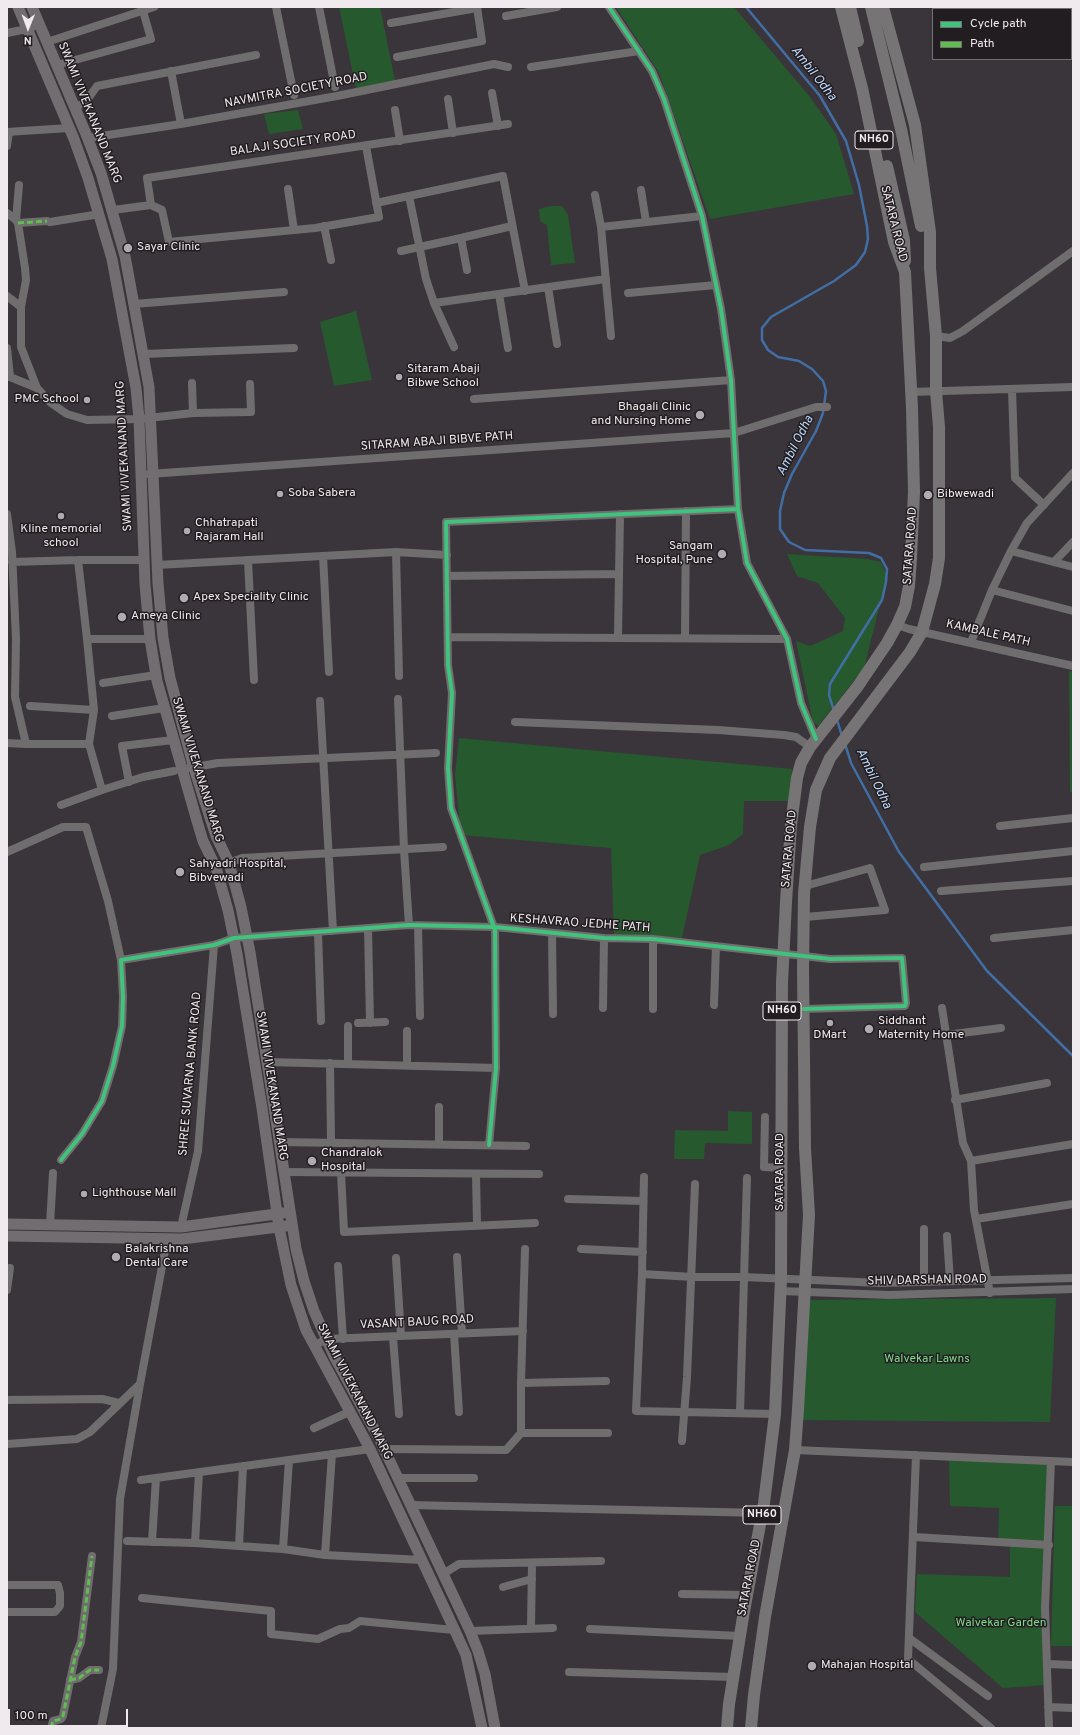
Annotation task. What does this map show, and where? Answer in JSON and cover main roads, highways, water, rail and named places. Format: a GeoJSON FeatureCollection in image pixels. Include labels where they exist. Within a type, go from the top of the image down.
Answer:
{"type":"FeatureCollection","features":[{"type":"Feature","properties":{"kind":"highway","name":"SATARA ROAD"},"geometry":{"type":"LineString","coordinates":[[727,1728],[733,1677],[762,1513],[775,1414],[781,1279],[781,1062],[783,954],[794,796],[801,763],[816,739],[845,704],[875,662],[897,625],[905,607],[909,586],[911,558],[914,492],[905,272],[894,242],[862,88],[840,7]]}},
{"type":"Feature","properties":{"kind":"highway"},"geometry":{"type":"LineString","coordinates":[[850,7],[904,240],[905,272]]}},
{"type":"Feature","properties":{"kind":"highway"},"geometry":{"type":"LineString","coordinates":[[871,7],[898,114],[930,268]]}},
{"type":"Feature","properties":{"kind":"highway","name":"SATARA ROAD"},"geometry":{"type":"LineString","coordinates":[[751,1728],[765,1617],[795,1450],[809,1215],[805,1148],[804,956],[805,886],[810,827],[816,790],[830,758],[906,658],[922,632],[935,584],[939,558],[939,427],[936,392],[936,336],[930,268],[930,232],[915,125],[883,7]]}},
{"type":"Feature","properties":{"kind":"main road","name":"SWAMI VIVEKANAND MARG"},"geometry":{"type":"LineString","coordinates":[[18,7],[70,128],[100,214],[112,258],[131,356],[138,419],[144,560],[150,640],[156,675],[173,740],[178,771],[203,841],[216,868],[234,938],[279,1227],[291,1285],[306,1330],[370,1449],[466,1655],[482,1728]]}},
{"type":"Feature","properties":{"kind":"main road","name":"SWAMI VIVEKANAND MARG"},"geometry":{"type":"LineString","coordinates":[[32,7],[88,138],[112,210],[124,256],[149,386],[157,565],[163,638],[170,678],[194,768],[216,836],[229,863],[241,907],[268,1062],[292,1224],[304,1281],[326,1339],[384,1449],[470,1631],[483,1668],[495,1728]]}},
{"type":"Feature","properties":{"kind":"main road"},"geometry":{"type":"LineString","coordinates":[[7,1224],[181,1227],[290,1212]]}},
{"type":"Feature","properties":{"kind":"main road"},"geometry":{"type":"LineString","coordinates":[[7,1236],[182,1240],[292,1224]]}},
{"type":"Feature","properties":{"kind":"waterway","name":"Ambil Odha"},"geometry":{"type":"LineString","coordinates":[[746,7],[820,96],[846,141],[859,185],[867,226],[868,239],[865,252],[856,265],[834,281],[771,317],[762,328],[762,340],[768,350],[778,357],[799,361],[812,369],[823,381],[826,391],[823,413],[816,431],[792,474],[784,493],[780,511],[780,529],[789,542],[805,550],[869,553],[881,558],[887,569],[882,600],[830,684],[829,695],[834,711]]}},
{"type":"Feature","properties":{"kind":"waterway","name":"Ambil Odha"},"geometry":{"type":"LineString","coordinates":[[837,720],[842,736]]}},
{"type":"Feature","properties":{"kind":"waterway","name":"Ambil Odha"},"geometry":{"type":"LineString","coordinates":[[845,744],[851,763],[899,852],[987,971],[1073,1056]]}},
{"type":"Feature","properties":{"kind":"place","name":"Sayar Clinic"},"geometry":{"type":"Point","coordinates":[128,248]}},
{"type":"Feature","properties":{"kind":"place","name":"Sitaram Abaji Bibwe School"},"geometry":{"type":"Point","coordinates":[399,377]}},
{"type":"Feature","properties":{"kind":"place","name":"PMC School"},"geometry":{"type":"Point","coordinates":[87,400]}},
{"type":"Feature","properties":{"kind":"place","name":"Bhagali Clinic and Nursing Home"},"geometry":{"type":"Point","coordinates":[700,415]}},
{"type":"Feature","properties":{"kind":"place","name":"Soba Sabera"},"geometry":{"type":"Point","coordinates":[280,494]}},
{"type":"Feature","properties":{"kind":"place","name":"Bibwewadi"},"geometry":{"type":"Point","coordinates":[928,495]}},
{"type":"Feature","properties":{"kind":"place","name":"Kline memorial school"},"geometry":{"type":"Point","coordinates":[61,516]}},
{"type":"Feature","properties":{"kind":"place","name":"Chhatrapati Rajaram Hall"},"geometry":{"type":"Point","coordinates":[187,531]}},
{"type":"Feature","properties":{"kind":"place","name":"Sangam Hospital, Pune"},"geometry":{"type":"Point","coordinates":[722,554]}},
{"type":"Feature","properties":{"kind":"place","name":"Apex Speciality Clinic"},"geometry":{"type":"Point","coordinates":[184,598]}},
{"type":"Feature","properties":{"kind":"place","name":"Ameya Clinic"},"geometry":{"type":"Point","coordinates":[122,617]}},
{"type":"Feature","properties":{"kind":"place","name":"Sahyadri Hospital, Bibvewadi"},"geometry":{"type":"Point","coordinates":[180,872]}},
{"type":"Feature","properties":{"kind":"place","name":"DMart"},"geometry":{"type":"Point","coordinates":[830,1023]}},
{"type":"Feature","properties":{"kind":"place","name":"Siddhant Maternity Home"},"geometry":{"type":"Point","coordinates":[869,1029]}},
{"type":"Feature","properties":{"kind":"place","name":"Chandralok Hospital"},"geometry":{"type":"Point","coordinates":[312,1161]}},
{"type":"Feature","properties":{"kind":"place","name":"Lighthouse Mall"},"geometry":{"type":"Point","coordinates":[84,1194]}},
{"type":"Feature","properties":{"kind":"place","name":"Balakrishna Dental Care"},"geometry":{"type":"Point","coordinates":[116,1257]}},
{"type":"Feature","properties":{"kind":"place","name":"Mahajan Hospital"},"geometry":{"type":"Point","coordinates":[812,1666]}},
{"type":"Feature","properties":{"kind":"park label","name":"Walvekar Lawns"},"geometry":{"type":"Point","coordinates":[927,1360]}},
{"type":"Feature","properties":{"kind":"park label","name":"Walvekar Garden"},"geometry":{"type":"Point","coordinates":[1001,1624]}}]}
